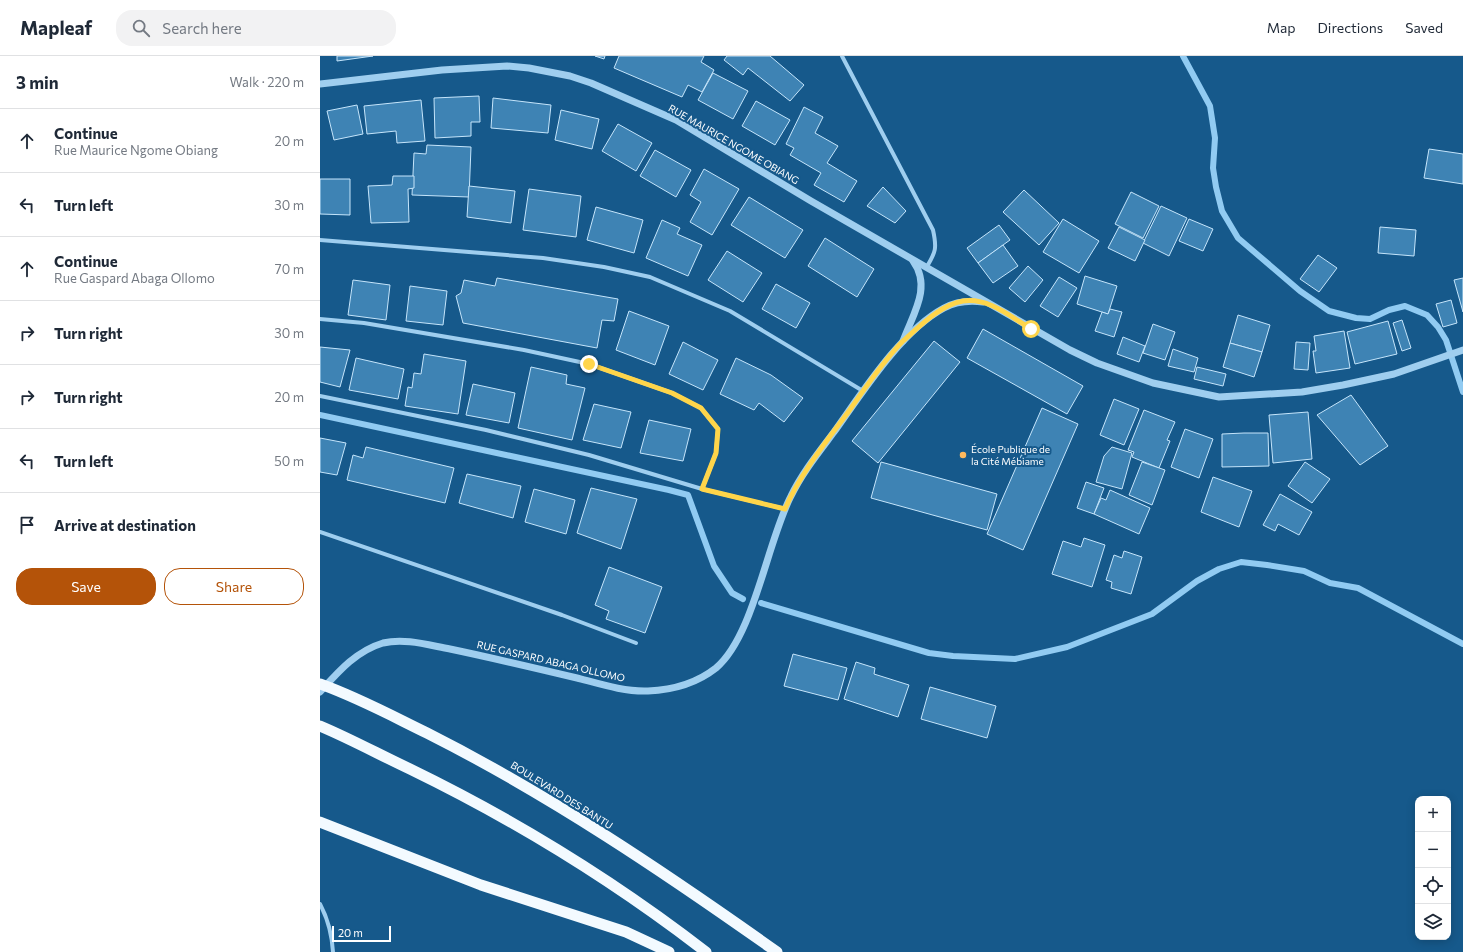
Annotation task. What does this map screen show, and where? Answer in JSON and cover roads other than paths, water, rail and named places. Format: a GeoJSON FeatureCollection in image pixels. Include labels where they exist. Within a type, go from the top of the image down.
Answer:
{"type":"FeatureCollection","features":[{"type":"Feature","properties":{"kind":"highway","name":"BOULEVARD DES BANTU"},"geometry":{"type":"LineString","coordinates":[[320,684],[345,693],[454,747],[542,795],[657,868],[777,952]]}},
{"type":"Feature","properties":{"kind":"highway"},"geometry":{"type":"LineString","coordinates":[[320,726],[464,796],[540,838],[655,913],[706,952]]}},
{"type":"Feature","properties":{"kind":"highway"},"geometry":{"type":"LineString","coordinates":[[320,822],[481,885],[626,932],[669,952]]}},
{"type":"Feature","properties":{"kind":"street"},"geometry":{"type":"LineString","coordinates":[[842,56],[933,230],[936,246],[933,257],[926,268]]}},
{"type":"Feature","properties":{"kind":"street","name":"RUE MAURICE NGOME OBIANG"},"geometry":{"type":"LineString","coordinates":[[320,84],[442,70],[492,67],[529,68],[570,76],[614,92],[676,120],[985,302]]}},
{"type":"Feature","properties":{"kind":"street"},"geometry":{"type":"LineString","coordinates":[[320,240],[543,258],[604,267],[650,277],[730,311],[863,391]]}},
{"type":"Feature","properties":{"kind":"street"},"geometry":{"type":"LineString","coordinates":[[902,343],[920,298],[922,286],[919,271],[913,260]]}},
{"type":"Feature","properties":{"kind":"street"},"geometry":{"type":"LineString","coordinates":[[902,343],[942,309],[964,301],[985,302],[1031,329],[1097,363],[1153,383],[1219,397],[1302,392],[1342,385],[1394,374],[1463,350]]}},
{"type":"Feature","properties":{"kind":"street"},"geometry":{"type":"LineString","coordinates":[[320,319],[364,323],[524,350],[589,364],[672,393],[701,408],[718,429],[716,453],[702,489]]}},
{"type":"Feature","properties":{"kind":"street","name":"RUE GASPARD ABAGA OLLOMO"},"geometry":{"type":"LineString","coordinates":[[320,692],[357,656],[369,649],[396,641],[416,642],[614,687],[647,691],[672,688],[693,682],[715,668],[732,651],[743,628],[791,495],[863,391],[902,343]]}},
{"type":"Feature","properties":{"kind":"street"},"geometry":{"type":"LineString","coordinates":[[320,396],[486,430],[589,455],[702,489],[785,509]]}},
{"type":"Feature","properties":{"kind":"street"},"geometry":{"type":"LineString","coordinates":[[320,532],[562,615],[636,643]]}},
{"type":"Feature","properties":{"kind":"street"},"geometry":{"type":"LineString","coordinates":[[320,904],[325,912],[332,939],[333,952]]}},
{"type":"Feature","properties":{"kind":"waterway"},"geometry":{"type":"LineString","coordinates":[[1183,56],[1210,106],[1215,138],[1213,168],[1216,187],[1222,211],[1238,238],[1300,291],[1329,311],[1356,318],[1370,319],[1389,310],[1405,306],[1427,315],[1438,327],[1446,340],[1463,392]]}},
{"type":"Feature","properties":{"kind":"waterway"},"geometry":{"type":"LineString","coordinates":[[320,415],[688,495],[714,566],[732,593],[743,599]]}},
{"type":"Feature","properties":{"kind":"waterway"},"geometry":{"type":"LineString","coordinates":[[761,603],[929,653],[953,656],[1015,659],[1067,647],[1152,614],[1197,581],[1219,569],[1241,562],[1304,571],[1330,583],[1358,588],[1463,644]]}},
{"type":"Feature","properties":{"kind":"place","name":"École Publique de la Cité Mébiame"},"geometry":{"type":"Point","coordinates":[963,455]}}]}
